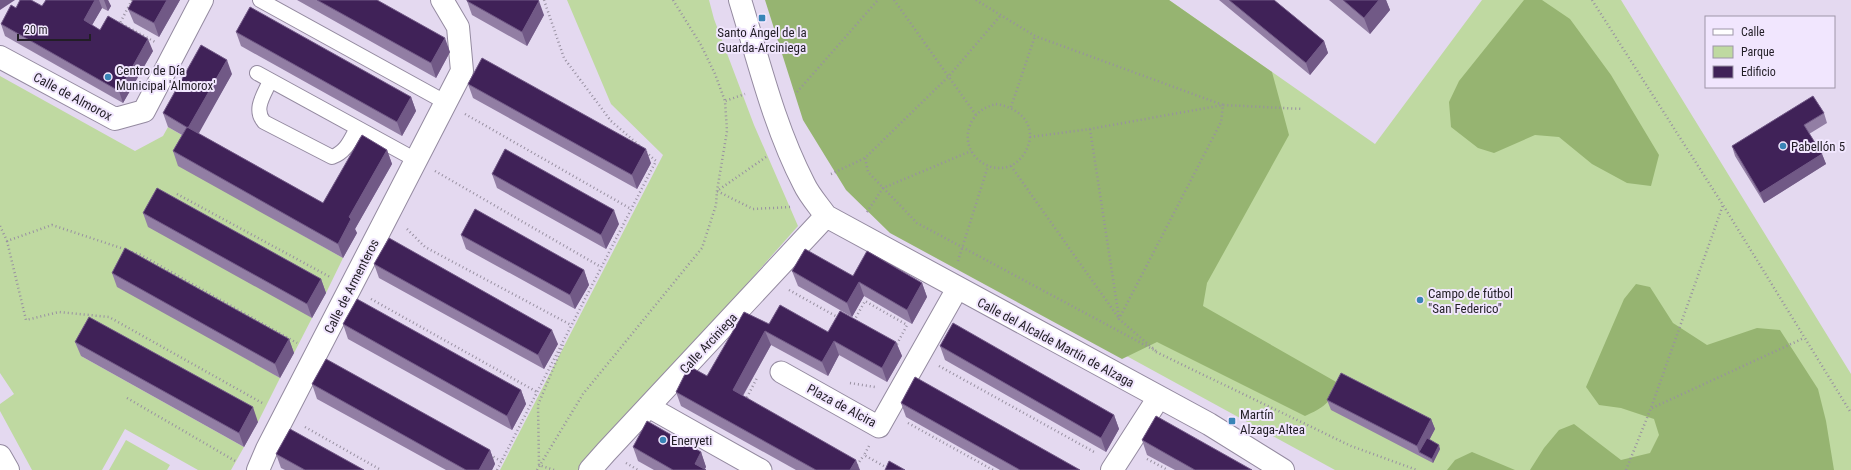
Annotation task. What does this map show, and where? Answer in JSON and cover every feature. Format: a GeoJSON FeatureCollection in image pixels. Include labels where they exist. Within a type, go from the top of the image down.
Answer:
{"type":"FeatureCollection","features":[{"type":"Feature","properties":{"kind":"street","name":"Calle de Almorox"},"geometry":{"type":"LineString","coordinates":[[0,57],[115,120],[144,111],[202,0]]}},
{"type":"Feature","properties":{"kind":"street","name":"Calle de Armenteros"},"geometry":{"type":"LineString","coordinates":[[258,470],[260,463],[462,70],[458,27],[442,0]]}},
{"type":"Feature","properties":{"kind":"street"},"geometry":{"type":"LineString","coordinates":[[740,0],[772,105],[790,154],[804,185],[826,216]]}},
{"type":"Feature","properties":{"kind":"street","name":"Calle Arciniega"},"geometry":{"type":"LineString","coordinates":[[590,470],[826,216]]}},
{"type":"Feature","properties":{"kind":"street","name":"Calle del Alcalde Martín de Alzaga"},"geometry":{"type":"LineString","coordinates":[[826,216],[957,289],[1210,424],[1283,470]]}},
{"type":"Feature","properties":{"kind":"street","name":"Plaza de Alcira"},"geometry":{"type":"LineString","coordinates":[[781,372],[884,420],[957,289]]}},
{"type":"Feature","properties":{"kind":"street"},"geometry":{"type":"LineString","coordinates":[[1112,470],[1159,397]]}},
{"type":"Feature","properties":{"kind":"street"},"geometry":{"type":"LineString","coordinates":[[649,407],[761,470]]}},
{"type":"Feature","properties":{"kind":"street"},"geometry":{"type":"LineString","coordinates":[[0,456],[8,470]]}},
{"type":"Feature","properties":{"kind":"lane"},"geometry":{"type":"LineString","coordinates":[[260,0],[445,102]]}},
{"type":"Feature","properties":{"kind":"lane"},"geometry":{"type":"LineString","coordinates":[[257,73],[416,160]]}},
{"type":"Feature","properties":{"kind":"lane"},"geometry":{"type":"LineString","coordinates":[[270,81],[258,109],[259,116],[264,122],[332,157],[340,154],[345,149],[357,128]]}},
{"type":"Feature","properties":{"kind":"path"},"geometry":{"type":"LineString","coordinates":[[132,0],[120,23],[174,52]]}},
{"type":"Feature","properties":{"kind":"path"},"geometry":{"type":"LineString","coordinates":[[497,470],[656,161],[611,121],[564,58],[544,0]]}},
{"type":"Feature","properties":{"kind":"path"},"geometry":{"type":"LineString","coordinates":[[537,470],[583,394],[702,248],[716,206],[727,131],[724,101],[715,74],[702,45],[673,0]]}},
{"type":"Feature","properties":{"kind":"path"},"geometry":{"type":"LineString","coordinates":[[797,92],[878,0]]}},
{"type":"Feature","properties":{"kind":"path"},"geometry":{"type":"LineString","coordinates":[[894,0],[976,115]]}},
{"type":"Feature","properties":{"kind":"path"},"geometry":{"type":"LineString","coordinates":[[976,0],[1035,36],[1223,105]]}},
{"type":"Feature","properties":{"kind":"path"},"geometry":{"type":"LineString","coordinates":[[1592,0],[1723,204],[1851,413]]}},
{"type":"Feature","properties":{"kind":"path"},"geometry":{"type":"LineString","coordinates":[[831,174],[865,158],[949,76],[1001,15]]}},
{"type":"Feature","properties":{"kind":"path"},"geometry":{"type":"LineString","coordinates":[[1011,107],[1035,36]]}},
{"type":"Feature","properties":{"kind":"path"},"geometry":{"type":"LineString","coordinates":[[724,101],[745,94]]}},
{"type":"Feature","properties":{"kind":"path"},"geometry":{"type":"LineString","coordinates":[[445,102],[631,209]]}},
{"type":"Feature","properties":{"kind":"path"},"geometry":{"type":"LineString","coordinates":[[996,104],[1011,107],[1017,110],[1025,118],[1030,128],[1030,137],[1027,148],[1020,159],[1011,166],[1006,168],[988,166],[979,161],[971,151],[968,143],[968,134],[976,115],[985,106],[996,104]]}},
{"type":"Feature","properties":{"kind":"path"},"geometry":{"type":"LineString","coordinates":[[1119,319],[1221,122],[1223,105]]}},
{"type":"Feature","properties":{"kind":"path"},"geometry":{"type":"LineString","coordinates":[[1030,137],[1090,129],[1223,105],[1304,109]]}},
{"type":"Feature","properties":{"kind":"path"},"geometry":{"type":"LineString","coordinates":[[1090,129],[1119,319]]}},
{"type":"Feature","properties":{"kind":"path"},"geometry":{"type":"LineString","coordinates":[[866,213],[883,188],[971,151]]}},
{"type":"Feature","properties":{"kind":"path"},"geometry":{"type":"LineString","coordinates":[[717,191],[769,155]]}},
{"type":"Feature","properties":{"kind":"path"},"geometry":{"type":"LineString","coordinates":[[865,158],[868,172],[916,223],[1156,352],[1351,446],[1418,470]]}},
{"type":"Feature","properties":{"kind":"path"},"geometry":{"type":"LineString","coordinates":[[416,160],[601,267]]}},
{"type":"Feature","properties":{"kind":"path"},"geometry":{"type":"LineString","coordinates":[[957,265],[988,166]]}},
{"type":"Feature","properties":{"kind":"path"},"geometry":{"type":"LineString","coordinates":[[1011,166],[1119,319],[1156,352]]}},
{"type":"Feature","properties":{"kind":"path"},"geometry":{"type":"LineString","coordinates":[[717,191],[754,209],[792,207]]}},
{"type":"Feature","properties":{"kind":"path"},"geometry":{"type":"LineString","coordinates":[[1626,470],[1652,408],[1723,204]]}},
{"type":"Feature","properties":{"kind":"path"},"geometry":{"type":"LineString","coordinates":[[389,211],[425,247],[571,325]]}},
{"type":"Feature","properties":{"kind":"path"},"geometry":{"type":"LineString","coordinates":[[7,241],[52,225],[141,255],[316,354]]}},
{"type":"Feature","properties":{"kind":"path"},"geometry":{"type":"LineString","coordinates":[[0,226],[7,241],[26,320],[58,312],[109,317],[381,470]]}},
{"type":"Feature","properties":{"kind":"path"},"geometry":{"type":"LineString","coordinates":[[768,279],[845,321]]}},
{"type":"Feature","properties":{"kind":"path"},"geometry":{"type":"LineString","coordinates":[[852,325],[865,301],[907,325],[895,349],[918,358],[1090,450]]}},
{"type":"Feature","properties":{"kind":"path"},"geometry":{"type":"LineString","coordinates":[[539,465],[538,405],[571,325]]}},
{"type":"Feature","properties":{"kind":"path"},"geometry":{"type":"LineString","coordinates":[[1652,408],[1804,338]]}},
{"type":"Feature","properties":{"kind":"path"},"geometry":{"type":"LineString","coordinates":[[752,404],[745,401],[757,378]]}},
{"type":"Feature","properties":{"kind":"path"},"geometry":{"type":"LineString","coordinates":[[127,398],[238,462]]}},
{"type":"Feature","properties":{"kind":"path"},"geometry":{"type":"LineString","coordinates":[[851,462],[858,466],[884,420],[993,470]]}},
{"type":"Feature","properties":{"kind":"path"},"geometry":{"type":"LineString","coordinates":[[488,453],[501,461]]}},
{"type":"Feature","properties":{"kind":"path"},"geometry":{"type":"LineString","coordinates":[[864,455],[891,470]]}},
{"type":"Feature","properties":{"kind":"path"},"geometry":{"type":"LineString","coordinates":[[539,465],[554,470]]}},
{"type":"Feature","properties":{"kind":"path"},"geometry":{"type":"LineString","coordinates":[[881,470],[883,466]]}},
{"type":"Feature","properties":{"kind":"green space"},"geometry":{"type":"Polygon","coordinates":[[[567,0],[709,0],[714,19],[754,125],[798,226],[582,470],[500,470],[663,155],[611,104],[567,0]]]}},
{"type":"Feature","properties":{"kind":"green space"},"geometry":{"type":"Polygon","coordinates":[[[765,0],[1169,0],[1272,72],[1289,135],[1207,283],[1203,306],[1338,383],[1329,400],[1322,407],[1305,416],[1157,342],[1122,359],[890,233],[846,190],[803,120],[765,0]]]}},
{"type":"Feature","properties":{"kind":"green space"},"geometry":{"type":"Polygon","coordinates":[[[1169,0],[1375,144],[1482,0],[1621,0],[1851,374],[1851,470],[1335,470],[913,239],[1169,0]]]}},
{"type":"Feature","properties":{"kind":"green space"},"geometry":{"type":"Polygon","coordinates":[[[1524,0],[1542,0],[1570,19],[1611,75],[1659,155],[1651,186],[1627,183],[1592,164],[1559,137],[1535,135],[1494,153],[1478,148],[1451,127],[1449,102],[1459,81],[1524,0]]]}},
{"type":"Feature","properties":{"kind":"green space"},"geometry":{"type":"Polygon","coordinates":[[[0,76],[135,151],[163,136],[168,127],[192,141],[288,227],[343,258],[326,293],[162,202],[312,318],[294,353],[226,347],[280,378],[258,422],[81,356],[244,447],[231,470],[198,470],[125,429],[102,470],[32,470],[0,411],[0,404],[14,394],[0,373],[0,76]]]}},
{"type":"Feature","properties":{"kind":"green space"},"geometry":{"type":"Polygon","coordinates":[[[1636,284],[1650,287],[1673,323],[1707,345],[1757,328],[1780,330],[1818,389],[1826,421],[1834,470],[1530,470],[1544,448],[1559,430],[1574,424],[1621,460],[1650,453],[1659,435],[1654,419],[1621,408],[1599,405],[1586,387],[1624,299],[1636,284]]]}},
{"type":"Feature","properties":{"kind":"green space"},"geometry":{"type":"Polygon","coordinates":[[[126,440],[170,465],[167,470],[109,470],[126,440]]]}},
{"type":"Feature","properties":{"kind":"green space"},"geometry":{"type":"Polygon","coordinates":[[[1472,452],[1515,470],[1447,470],[1455,460],[1472,452]]]}},
{"type":"Feature","properties":{"kind":"building","name":"Centro de Día Municipal 'Almorox'"},"geometry":{"type":"Polygon","coordinates":[[[20,0],[31,0],[42,6],[46,0],[95,0],[84,20],[100,30],[108,16],[148,39],[119,91],[1,24],[11,5],[16,8],[20,0]]]}},
{"type":"Feature","properties":{"kind":"building"},"geometry":{"type":"Polygon","coordinates":[[[133,0],[167,0],[154,23],[128,9],[133,0]]]}},
{"type":"Feature","properties":{"kind":"building"},"geometry":{"type":"Polygon","coordinates":[[[317,0],[377,0],[445,38],[431,63],[317,0]]]}},
{"type":"Feature","properties":{"kind":"building"},"geometry":{"type":"Polygon","coordinates":[[[467,0],[538,0],[539,1],[522,32],[467,0]]]}},
{"type":"Feature","properties":{"kind":"building"},"geometry":{"type":"Polygon","coordinates":[[[1229,0],[1274,0],[1324,41],[1306,63],[1229,0]]]}},
{"type":"Feature","properties":{"kind":"building"},"geometry":{"type":"Polygon","coordinates":[[[1343,0],[1379,0],[1364,18],[1343,0]]]}},
{"type":"Feature","properties":{"kind":"building"},"geometry":{"type":"Polygon","coordinates":[[[250,7],[411,97],[397,122],[236,32],[250,7]]]}},
{"type":"Feature","properties":{"kind":"building"},"geometry":{"type":"Polygon","coordinates":[[[201,45],[227,60],[188,128],[163,113],[201,45]]]}},
{"type":"Feature","properties":{"kind":"building"},"geometry":{"type":"Polygon","coordinates":[[[482,58],[646,149],[632,175],[468,84],[482,58]]]}},
{"type":"Feature","properties":{"kind":"building","name":"Pabellón 5"},"geometry":{"type":"Polygon","coordinates":[[[1813,96],[1824,113],[1804,125],[1822,154],[1760,193],[1732,146],[1813,96]]]}},
{"type":"Feature","properties":{"kind":"building"},"geometry":{"type":"Polygon","coordinates":[[[187,127],[323,203],[362,135],[387,150],[349,217],[351,219],[338,244],[173,151],[187,127]]]}},
{"type":"Feature","properties":{"kind":"building"},"geometry":{"type":"Polygon","coordinates":[[[505,149],[614,210],[601,235],[492,174],[505,149]]]}},
{"type":"Feature","properties":{"kind":"building"},"geometry":{"type":"Polygon","coordinates":[[[157,188],[321,279],[307,304],[143,213],[157,188]]]}},
{"type":"Feature","properties":{"kind":"building"},"geometry":{"type":"Polygon","coordinates":[[[475,209],[584,270],[570,295],[461,235],[475,209]]]}},
{"type":"Feature","properties":{"kind":"building"},"geometry":{"type":"Polygon","coordinates":[[[389,238],[552,330],[538,355],[374,264],[389,238]]]}},
{"type":"Feature","properties":{"kind":"building"},"geometry":{"type":"Polygon","coordinates":[[[125,248],[289,339],[275,364],[112,273],[125,248]]]}},
{"type":"Feature","properties":{"kind":"building"},"geometry":{"type":"Polygon","coordinates":[[[805,249],[853,276],[867,251],[922,283],[907,310],[859,282],[847,303],[792,271],[805,249]]]}},
{"type":"Feature","properties":{"kind":"building"},"geometry":{"type":"Polygon","coordinates":[[[357,299],[521,390],[507,416],[343,324],[357,299]]]}},
{"type":"Feature","properties":{"kind":"building"},"geometry":{"type":"Polygon","coordinates":[[[780,305],[828,332],[840,311],[896,342],[882,368],[834,341],[822,362],[765,331],[733,390],[856,460],[850,470],[816,470],[676,392],[689,366],[707,376],[744,312],[769,324],[780,305]]]}},
{"type":"Feature","properties":{"kind":"building"},"geometry":{"type":"Polygon","coordinates":[[[89,317],[253,407],[239,433],[75,342],[89,317]]]}},
{"type":"Feature","properties":{"kind":"building"},"geometry":{"type":"Polygon","coordinates":[[[953,323],[1114,415],[1101,438],[940,346],[953,323]]]}},
{"type":"Feature","properties":{"kind":"building"},"geometry":{"type":"Polygon","coordinates":[[[326,359],[490,450],[479,470],[466,470],[312,384],[326,359]]]}},
{"type":"Feature","properties":{"kind":"building"},"geometry":{"type":"Polygon","coordinates":[[[1341,373],[1431,419],[1417,446],[1327,400],[1341,373]]]}},
{"type":"Feature","properties":{"kind":"building"},"geometry":{"type":"Polygon","coordinates":[[[915,377],[1080,470],[1020,470],[901,403],[915,377]]]}},
{"type":"Feature","properties":{"kind":"building"},"geometry":{"type":"Polygon","coordinates":[[[1156,416],[1252,470],[1195,470],[1142,440],[1156,416]]]}},
{"type":"Feature","properties":{"kind":"building"},"geometry":{"type":"Polygon","coordinates":[[[647,421],[701,452],[695,464],[706,470],[673,470],[633,447],[647,421]]]}},
{"type":"Feature","properties":{"kind":"building"},"geometry":{"type":"Polygon","coordinates":[[[290,429],[364,470],[305,470],[276,454],[290,429]]]}},
{"type":"Feature","properties":{"kind":"building"},"geometry":{"type":"Polygon","coordinates":[[[1427,438],[1439,445],[1432,459],[1419,452],[1427,438]]]}},
{"type":"Feature","properties":{"kind":"building"},"geometry":{"type":"Polygon","coordinates":[[[889,461],[905,470],[885,470],[889,461]]]}},
{"type":"Feature","properties":{"kind":"place","name":"Santo Ángel de la Guarda-Arciniega"},"geometry":{"type":"Point","coordinates":[762,18]}},
{"type":"Feature","properties":{"kind":"place","name":"Centro de Día Municipal 'Almorox'"},"geometry":{"type":"Point","coordinates":[108,77]}},
{"type":"Feature","properties":{"kind":"place","name":"Pabellón 5"},"geometry":{"type":"Point","coordinates":[1783,146]}},
{"type":"Feature","properties":{"kind":"place","name":"Campo de fútbol \"San Federico\""},"geometry":{"type":"Point","coordinates":[1420,300]}},
{"type":"Feature","properties":{"kind":"place","name":"Martín Alzaga-Altea"},"geometry":{"type":"Point","coordinates":[1232,421]}},
{"type":"Feature","properties":{"kind":"place","name":"Eneryeti"},"geometry":{"type":"Point","coordinates":[663,440]}}]}
